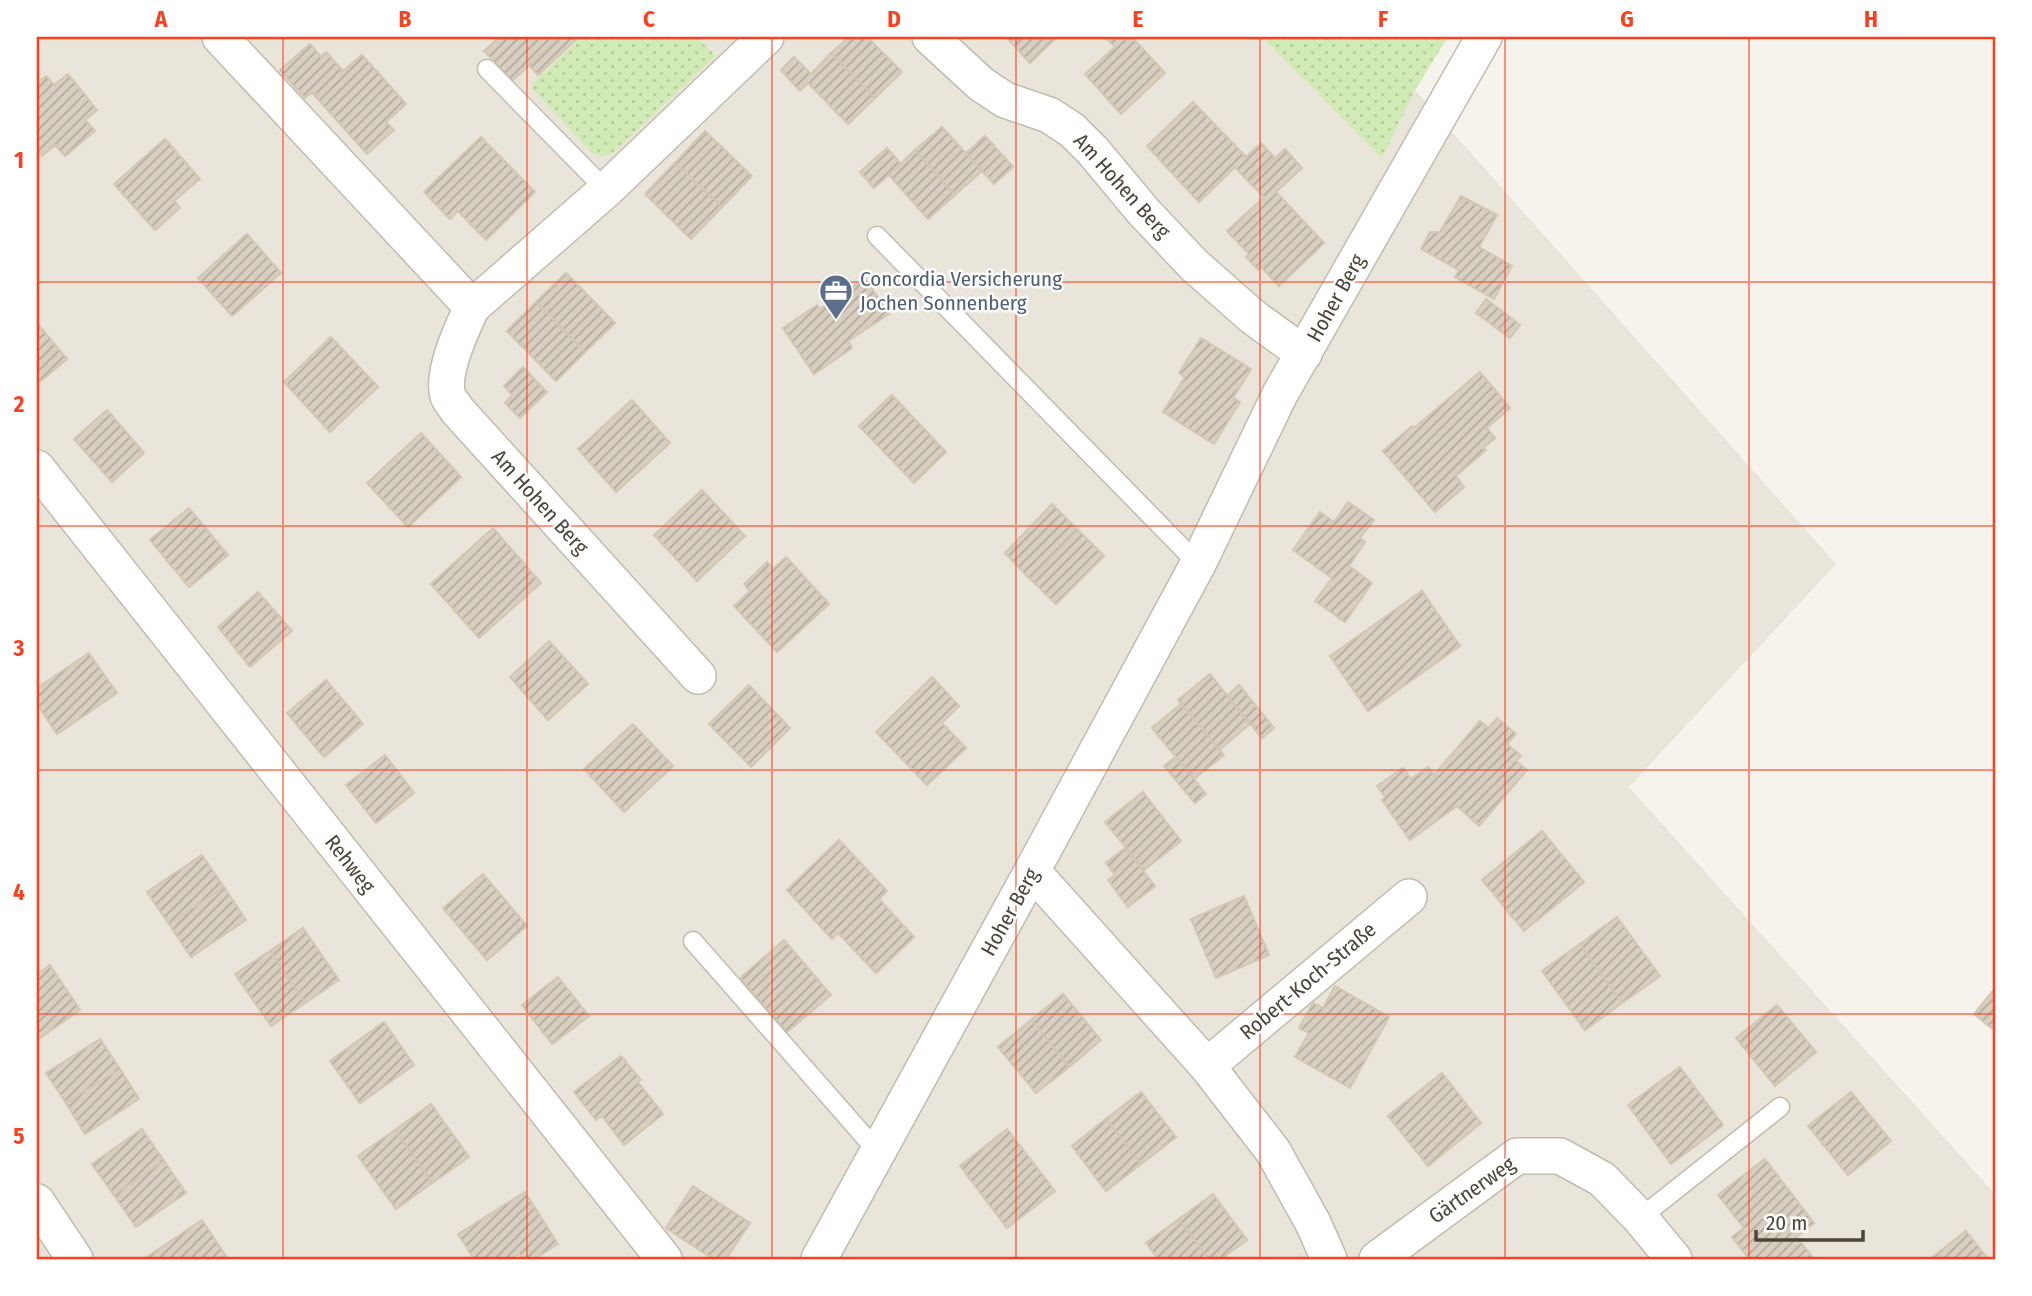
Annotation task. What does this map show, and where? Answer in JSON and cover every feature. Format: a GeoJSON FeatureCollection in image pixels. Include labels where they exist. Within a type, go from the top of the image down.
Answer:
{"type":"FeatureCollection","features":[{"type":"Feature","properties":{"kind":"street"},"geometry":{"type":"LineString","coordinates":[[220,37],[472,307]]}},
{"type":"Feature","properties":{"kind":"street","name":"Am Hohen Berg"},"geometry":{"type":"LineString","coordinates":[[698,676],[457,410],[448,396],[448,375],[452,352],[472,307],[606,190],[766,37]]}},
{"type":"Feature","properties":{"kind":"street","name":"Am Hohen Berg"},"geometry":{"type":"LineString","coordinates":[[930,37],[981,84],[1005,100],[1049,115],[1072,130],[1194,265],[1253,317],[1304,354]]}},
{"type":"Feature","properties":{"kind":"street","name":"Hoher Berg"},"geometry":{"type":"LineString","coordinates":[[819,1259],[1198,564],[1280,394],[1483,37]]}},
{"type":"Feature","properties":{"kind":"street","name":"Rehweg"},"geometry":{"type":"LineString","coordinates":[[37,468],[664,1259]]}},
{"type":"Feature","properties":{"kind":"street"},"geometry":{"type":"LineString","coordinates":[[1032,871],[1207,1066],[1273,1151],[1313,1223],[1329,1259]]}},
{"type":"Feature","properties":{"kind":"street","name":"Robert-Koch-Straße"},"geometry":{"type":"LineString","coordinates":[[1207,1066],[1409,897]]}},
{"type":"Feature","properties":{"kind":"street","name":"Gärtnerweg"},"geometry":{"type":"LineString","coordinates":[[1377,1259],[1517,1156],[1560,1156],[1602,1179],[1640,1218],[1674,1259]]}},
{"type":"Feature","properties":{"kind":"street"},"geometry":{"type":"LineString","coordinates":[[37,1202],[75,1259]]}},
{"type":"Feature","properties":{"kind":"lane"},"geometry":{"type":"LineString","coordinates":[[487,69],[606,190]]}},
{"type":"Feature","properties":{"kind":"lane"},"geometry":{"type":"LineString","coordinates":[[877,236],[1198,564]]}},
{"type":"Feature","properties":{"kind":"lane"},"geometry":{"type":"LineString","coordinates":[[693,941],[878,1152]]}},
{"type":"Feature","properties":{"kind":"lane"},"geometry":{"type":"LineString","coordinates":[[1640,1218],[1780,1107]]}},
{"type":"Feature","properties":{"kind":"shaded area"},"geometry":{"type":"Polygon","coordinates":[[[37,37],[1262,37],[1382,157],[1415,90],[1836,564],[1629,787],[1995,1194],[1995,1259],[37,1259],[37,37]]]}},
{"type":"Feature","properties":{"kind":"green space"},"geometry":{"type":"Polygon","coordinates":[[[582,37],[697,37],[716,56],[613,153],[602,157],[591,152],[530,86],[582,37]]]}},
{"type":"Feature","properties":{"kind":"green space"},"geometry":{"type":"Polygon","coordinates":[[[1262,37],[1448,37],[1415,90],[1382,158],[1262,37]]]}},
{"type":"Feature","properties":{"kind":"building"},"geometry":{"type":"Polygon","coordinates":[[[499,37],[560,37],[512,81],[484,51],[499,37]]]}},
{"type":"Feature","properties":{"kind":"building"},"geometry":{"type":"Polygon","coordinates":[[[560,37],[579,37],[538,75],[529,65],[560,37]]]}},
{"type":"Feature","properties":{"kind":"building"},"geometry":{"type":"Polygon","coordinates":[[[849,37],[867,37],[902,72],[875,98],[831,53],[849,37]]]}},
{"type":"Feature","properties":{"kind":"building"},"geometry":{"type":"Polygon","coordinates":[[[1006,37],[1057,37],[1030,63],[1006,37]]]}},
{"type":"Feature","properties":{"kind":"building"},"geometry":{"type":"Polygon","coordinates":[[[1105,37],[1132,37],[1165,73],[1121,114],[1085,74],[1115,47],[1105,37]]]}},
{"type":"Feature","properties":{"kind":"building"},"geometry":{"type":"Polygon","coordinates":[[[310,44],[321,57],[326,52],[343,71],[362,55],[406,104],[386,122],[394,130],[367,154],[315,96],[318,94],[310,94],[305,98],[280,70],[310,44]]]}},
{"type":"Feature","properties":{"kind":"building"},"geometry":{"type":"Polygon","coordinates":[[[831,53],[875,98],[848,124],[808,83],[800,91],[781,70],[794,57],[811,74],[831,53]]]}},
{"type":"Feature","properties":{"kind":"building"},"geometry":{"type":"Polygon","coordinates":[[[68,74],[97,110],[85,120],[95,131],[65,156],[55,145],[42,156],[37,150],[37,83],[46,76],[54,85],[68,74]]]}},
{"type":"Feature","properties":{"kind":"building"},"geometry":{"type":"Polygon","coordinates":[[[1193,102],[1246,157],[1261,143],[1275,158],[1249,182],[1235,167],[1199,202],[1147,146],[1193,102]]]}},
{"type":"Feature","properties":{"kind":"building"},"geometry":{"type":"Polygon","coordinates":[[[942,127],[982,171],[955,195],[915,150],[942,127]]]}},
{"type":"Feature","properties":{"kind":"building"},"geometry":{"type":"Polygon","coordinates":[[[705,131],[752,176],[722,207],[675,163],[705,131]]]}},
{"type":"Feature","properties":{"kind":"building"},"geometry":{"type":"Polygon","coordinates":[[[985,136],[1013,167],[994,184],[966,153],[985,136]]]}},
{"type":"Feature","properties":{"kind":"building"},"geometry":{"type":"Polygon","coordinates":[[[481,137],[535,192],[486,240],[458,211],[450,219],[424,192],[481,137]]]}},
{"type":"Feature","properties":{"kind":"building"},"geometry":{"type":"Polygon","coordinates":[[[165,139],[200,179],[174,201],[180,208],[155,230],[114,184],[165,139]]]}},
{"type":"Feature","properties":{"kind":"building"},"geometry":{"type":"Polygon","coordinates":[[[887,148],[901,164],[874,188],[860,172],[887,148]]]}},
{"type":"Feature","properties":{"kind":"building"},"geometry":{"type":"Polygon","coordinates":[[[1285,149],[1302,168],[1276,192],[1324,243],[1279,286],[1261,267],[1258,270],[1246,257],[1249,254],[1227,231],[1264,197],[1249,182],[1285,149]]]}},
{"type":"Feature","properties":{"kind":"building"},"geometry":{"type":"Polygon","coordinates":[[[915,150],[955,195],[928,219],[889,175],[915,150]]]}},
{"type":"Feature","properties":{"kind":"building"},"geometry":{"type":"Polygon","coordinates":[[[675,163],[722,207],[691,239],[645,194],[675,163]]]}},
{"type":"Feature","properties":{"kind":"building"},"geometry":{"type":"Polygon","coordinates":[[[1461,196],[1497,215],[1479,247],[1512,266],[1494,299],[1455,277],[1459,270],[1421,249],[1430,232],[1440,232],[1461,196]]]}},
{"type":"Feature","properties":{"kind":"building"},"geometry":{"type":"Polygon","coordinates":[[[247,234],[281,273],[232,316],[198,278],[247,234]]]}},
{"type":"Feature","properties":{"kind":"building"},"geometry":{"type":"Polygon","coordinates":[[[566,273],[615,323],[585,352],[536,302],[566,273]]]}},
{"type":"Feature","properties":{"kind":"building","name":"Concordia Versicherung Jochen Sonnenberg"},"geometry":{"type":"Polygon","coordinates":[[[865,278],[889,314],[848,341],[852,348],[814,374],[783,328],[817,305],[820,309],[865,278]]]}},
{"type":"Feature","properties":{"kind":"building"},"geometry":{"type":"Polygon","coordinates":[[[1486,299],[1520,325],[1510,338],[1476,313],[1486,299]]]}},
{"type":"Feature","properties":{"kind":"building"},"geometry":{"type":"Polygon","coordinates":[[[536,302],[585,352],[556,381],[507,331],[536,302]]]}},
{"type":"Feature","properties":{"kind":"building"},"geometry":{"type":"Polygon","coordinates":[[[37,323],[67,359],[37,384],[37,323]]]}},
{"type":"Feature","properties":{"kind":"building"},"geometry":{"type":"Polygon","coordinates":[[[331,337],[378,387],[330,432],[284,382],[331,337]]]}},
{"type":"Feature","properties":{"kind":"building"},"geometry":{"type":"Polygon","coordinates":[[[1201,338],[1251,369],[1233,398],[1240,402],[1214,444],[1163,412],[1185,377],[1179,373],[1201,338]]]}},
{"type":"Feature","properties":{"kind":"building"},"geometry":{"type":"Polygon","coordinates":[[[523,367],[547,392],[520,418],[505,403],[512,395],[504,386],[523,367]]]}},
{"type":"Feature","properties":{"kind":"building"},"geometry":{"type":"Polygon","coordinates":[[[1480,372],[1510,408],[1487,428],[1495,438],[1483,448],[1486,450],[1456,476],[1464,487],[1435,512],[1383,451],[1480,372]]]}},
{"type":"Feature","properties":{"kind":"building"},"geometry":{"type":"Polygon","coordinates":[[[892,395],[946,452],[914,483],[859,426],[892,395]]]}},
{"type":"Feature","properties":{"kind":"building"},"geometry":{"type":"Polygon","coordinates":[[[632,400],[670,443],[616,492],[578,449],[632,400]]]}},
{"type":"Feature","properties":{"kind":"building"},"geometry":{"type":"Polygon","coordinates":[[[107,410],[144,453],[112,482],[74,439],[107,410]]]}},
{"type":"Feature","properties":{"kind":"building"},"geometry":{"type":"Polygon","coordinates":[[[421,433],[461,477],[408,527],[367,483],[421,433]]]}},
{"type":"Feature","properties":{"kind":"building"},"geometry":{"type":"Polygon","coordinates":[[[702,490],[745,536],[697,581],[654,535],[702,490]]]}},
{"type":"Feature","properties":{"kind":"building"},"geometry":{"type":"Polygon","coordinates":[[[1348,502],[1374,520],[1360,538],[1365,542],[1349,566],[1372,583],[1345,622],[1315,601],[1332,578],[1293,550],[1320,512],[1334,522],[1348,502]]]}},
{"type":"Feature","properties":{"kind":"building"},"geometry":{"type":"Polygon","coordinates":[[[1052,504],[1078,530],[1030,579],[1005,553],[1052,504]]]}},
{"type":"Feature","properties":{"kind":"building"},"geometry":{"type":"Polygon","coordinates":[[[189,508],[228,555],[189,587],[150,540],[189,508]]]}},
{"type":"Feature","properties":{"kind":"building"},"geometry":{"type":"Polygon","coordinates":[[[493,528],[541,583],[479,638],[431,584],[493,528]]]}},
{"type":"Feature","properties":{"kind":"building"},"geometry":{"type":"Polygon","coordinates":[[[1078,530],[1104,556],[1056,604],[1030,579],[1078,530]]]}},
{"type":"Feature","properties":{"kind":"building"},"geometry":{"type":"Polygon","coordinates":[[[786,557],[829,604],[777,652],[734,606],[750,591],[744,584],[767,562],[773,569],[786,557]]]}},
{"type":"Feature","properties":{"kind":"building"},"geometry":{"type":"Polygon","coordinates":[[[1422,591],[1460,646],[1368,711],[1330,656],[1422,591]]]}},
{"type":"Feature","properties":{"kind":"building"},"geometry":{"type":"Polygon","coordinates":[[[258,592],[292,631],[250,667],[218,627],[258,592]]]}},
{"type":"Feature","properties":{"kind":"building"},"geometry":{"type":"Polygon","coordinates":[[[549,641],[588,684],[548,720],[510,677],[549,641]]]}},
{"type":"Feature","properties":{"kind":"building"},"geometry":{"type":"Polygon","coordinates":[[[89,653],[117,693],[57,734],[37,704],[37,688],[89,653]]]}},
{"type":"Feature","properties":{"kind":"building"},"geometry":{"type":"Polygon","coordinates":[[[1210,674],[1250,724],[1219,750],[1178,700],[1210,674]]]}},
{"type":"Feature","properties":{"kind":"building"},"geometry":{"type":"Polygon","coordinates":[[[932,677],[959,706],[942,723],[966,748],[927,785],[876,732],[932,677]]]}},
{"type":"Feature","properties":{"kind":"building"},"geometry":{"type":"Polygon","coordinates":[[[326,680],[363,724],[324,757],[287,713],[326,680]]]}},
{"type":"Feature","properties":{"kind":"building"},"geometry":{"type":"Polygon","coordinates":[[[749,685],[790,728],[751,767],[709,724],[749,685]]]}},
{"type":"Feature","properties":{"kind":"building"},"geometry":{"type":"Polygon","coordinates":[[[1239,685],[1274,728],[1262,738],[1227,696],[1239,685]]]}},
{"type":"Feature","properties":{"kind":"building"},"geometry":{"type":"Polygon","coordinates":[[[1181,704],[1224,755],[1194,779],[1152,728],[1181,704]]]}},
{"type":"Feature","properties":{"kind":"building"},"geometry":{"type":"Polygon","coordinates":[[[1497,718],[1516,734],[1507,744],[1521,756],[1516,761],[1527,770],[1479,826],[1457,806],[1410,840],[1382,800],[1385,797],[1377,786],[1403,768],[1411,779],[1428,767],[1434,775],[1480,721],[1488,728],[1497,718]]]}},
{"type":"Feature","properties":{"kind":"building"},"geometry":{"type":"Polygon","coordinates":[[[633,724],[673,766],[624,812],[584,769],[633,724]]]}},
{"type":"Feature","properties":{"kind":"building"},"geometry":{"type":"Polygon","coordinates":[[[385,755],[414,793],[376,823],[346,785],[385,755]]]}},
{"type":"Feature","properties":{"kind":"building"},"geometry":{"type":"Polygon","coordinates":[[[1176,757],[1206,794],[1195,803],[1164,766],[1176,757]]]}},
{"type":"Feature","properties":{"kind":"building"},"geometry":{"type":"Polygon","coordinates":[[[1143,792],[1181,841],[1144,870],[1105,822],[1143,792]]]}},
{"type":"Feature","properties":{"kind":"building"},"geometry":{"type":"Polygon","coordinates":[[[1542,831],[1584,882],[1524,931],[1482,880],[1542,831]]]}},
{"type":"Feature","properties":{"kind":"building"},"geometry":{"type":"Polygon","coordinates":[[[839,840],[887,891],[879,899],[914,937],[876,973],[838,933],[832,939],[787,890],[839,840]]]}},
{"type":"Feature","properties":{"kind":"building"},"geometry":{"type":"Polygon","coordinates":[[[1125,848],[1155,886],[1128,907],[1108,880],[1115,875],[1106,863],[1125,848]]]}},
{"type":"Feature","properties":{"kind":"building"},"geometry":{"type":"Polygon","coordinates":[[[202,855],[224,887],[169,924],[147,892],[202,855]]]}},
{"type":"Feature","properties":{"kind":"building"},"geometry":{"type":"Polygon","coordinates":[[[483,874],[527,926],[487,960],[443,908],[483,874]]]}},
{"type":"Feature","properties":{"kind":"building"},"geometry":{"type":"Polygon","coordinates":[[[224,887],[246,920],[191,957],[169,924],[224,887]]]}},
{"type":"Feature","properties":{"kind":"building"},"geometry":{"type":"Polygon","coordinates":[[[1244,896],[1269,955],[1216,978],[1191,919],[1244,896]]]}},
{"type":"Feature","properties":{"kind":"building"},"geometry":{"type":"Polygon","coordinates":[[[1617,917],[1660,976],[1622,1003],[1580,944],[1617,917]]]}},
{"type":"Feature","properties":{"kind":"building"},"geometry":{"type":"Polygon","coordinates":[[[303,928],[339,980],[305,1003],[270,951],[303,928]]]}},
{"type":"Feature","properties":{"kind":"building"},"geometry":{"type":"Polygon","coordinates":[[[784,940],[831,995],[787,1032],[740,978],[784,940]]]}},
{"type":"Feature","properties":{"kind":"building"},"geometry":{"type":"Polygon","coordinates":[[[1580,944],[1622,1003],[1585,1030],[1542,971],[1580,944]]]}},
{"type":"Feature","properties":{"kind":"building"},"geometry":{"type":"Polygon","coordinates":[[[270,951],[305,1003],[271,1026],[235,974],[270,951]]]}},
{"type":"Feature","properties":{"kind":"building"},"geometry":{"type":"Polygon","coordinates":[[[50,965],[80,1010],[37,1040],[37,974],[50,965]]]}},
{"type":"Feature","properties":{"kind":"building"},"geometry":{"type":"Polygon","coordinates":[[[558,977],[589,1016],[552,1044],[522,1005],[558,977]]]}},
{"type":"Feature","properties":{"kind":"building"},"geometry":{"type":"Polygon","coordinates":[[[1335,986],[1389,1017],[1350,1088],[1295,1057],[1309,1033],[1299,1028],[1313,1003],[1323,1008],[1335,986]]]}},
{"type":"Feature","properties":{"kind":"building"},"geometry":{"type":"Polygon","coordinates":[[[1995,988],[1995,1031],[1974,1014],[1995,988]]]}},
{"type":"Feature","properties":{"kind":"building"},"geometry":{"type":"Polygon","coordinates":[[[1063,994],[1101,1040],[1069,1067],[1031,1020],[1063,994]]]}},
{"type":"Feature","properties":{"kind":"building"},"geometry":{"type":"Polygon","coordinates":[[[1777,1005],[1816,1052],[1775,1086],[1736,1038],[1777,1005]]]}},
{"type":"Feature","properties":{"kind":"building"},"geometry":{"type":"Polygon","coordinates":[[[1031,1020],[1069,1067],[1036,1093],[998,1047],[1031,1020]]]}},
{"type":"Feature","properties":{"kind":"building"},"geometry":{"type":"Polygon","coordinates":[[[384,1022],[414,1065],[360,1103],[330,1061],[384,1022]]]}},
{"type":"Feature","properties":{"kind":"building"},"geometry":{"type":"Polygon","coordinates":[[[100,1039],[120,1069],[66,1103],[46,1073],[100,1039]]]}},
{"type":"Feature","properties":{"kind":"building"},"geometry":{"type":"Polygon","coordinates":[[[621,1056],[641,1080],[638,1082],[663,1114],[624,1145],[602,1116],[596,1120],[574,1092],[621,1056]]]}},
{"type":"Feature","properties":{"kind":"building"},"geometry":{"type":"Polygon","coordinates":[[[1680,1067],[1723,1125],[1671,1164],[1628,1105],[1680,1067]]]}},
{"type":"Feature","properties":{"kind":"building"},"geometry":{"type":"Polygon","coordinates":[[[120,1069],[139,1099],[85,1134],[66,1103],[120,1069]]]}},
{"type":"Feature","properties":{"kind":"building"},"geometry":{"type":"Polygon","coordinates":[[[1442,1073],[1481,1123],[1428,1166],[1388,1116],[1442,1073]]]}},
{"type":"Feature","properties":{"kind":"building"},"geometry":{"type":"Polygon","coordinates":[[[1141,1092],[1176,1137],[1141,1164],[1106,1119],[1141,1092]]]}},
{"type":"Feature","properties":{"kind":"building"},"geometry":{"type":"Polygon","coordinates":[[[1851,1092],[1891,1141],[1848,1175],[1808,1126],[1851,1092]]]}},
{"type":"Feature","properties":{"kind":"building"},"geometry":{"type":"Polygon","coordinates":[[[431,1104],[469,1157],[432,1183],[395,1130],[431,1104]]]}},
{"type":"Feature","properties":{"kind":"building"},"geometry":{"type":"Polygon","coordinates":[[[1106,1119],[1141,1164],[1106,1191],[1072,1146],[1106,1119]]]}},
{"type":"Feature","properties":{"kind":"building"},"geometry":{"type":"Polygon","coordinates":[[[142,1129],[164,1161],[114,1195],[92,1164],[142,1129]]]}},
{"type":"Feature","properties":{"kind":"building"},"geometry":{"type":"Polygon","coordinates":[[[1007,1129],[1055,1191],[1007,1228],[960,1166],[1007,1129]]]}},
{"type":"Feature","properties":{"kind":"building"},"geometry":{"type":"Polygon","coordinates":[[[395,1130],[432,1183],[396,1209],[358,1156],[395,1130]]]}},
{"type":"Feature","properties":{"kind":"building"},"geometry":{"type":"Polygon","coordinates":[[[1765,1159],[1814,1223],[1797,1237],[1814,1259],[1749,1259],[1732,1237],[1744,1228],[1718,1195],[1765,1159]]]}},
{"type":"Feature","properties":{"kind":"building"},"geometry":{"type":"Polygon","coordinates":[[[164,1161],[186,1193],[136,1227],[114,1195],[164,1161]]]}},
{"type":"Feature","properties":{"kind":"building"},"geometry":{"type":"Polygon","coordinates":[[[693,1186],[750,1223],[726,1259],[713,1259],[666,1228],[693,1186]]]}},
{"type":"Feature","properties":{"kind":"building"},"geometry":{"type":"Polygon","coordinates":[[[525,1192],[558,1244],[534,1259],[522,1259],[519,1254],[511,1259],[474,1259],[458,1234],[525,1192]]]}},
{"type":"Feature","properties":{"kind":"building"},"geometry":{"type":"Polygon","coordinates":[[[1213,1194],[1247,1240],[1221,1259],[1209,1259],[1179,1219],[1213,1194]]]}},
{"type":"Feature","properties":{"kind":"building"},"geometry":{"type":"Polygon","coordinates":[[[1179,1219],[1209,1259],[1158,1259],[1146,1243],[1179,1219]]]}},
{"type":"Feature","properties":{"kind":"building"},"geometry":{"type":"Polygon","coordinates":[[[202,1220],[228,1259],[147,1257],[202,1220]]]}},
{"type":"Feature","properties":{"kind":"building"},"geometry":{"type":"Polygon","coordinates":[[[1966,1231],[1988,1259],[1930,1259],[1966,1231]]]}},
{"type":"Feature","properties":{"kind":"place","name":"Concordia Versicherung Jochen Sonnenberg"},"geometry":{"type":"Point","coordinates":[836,321]}}]}
